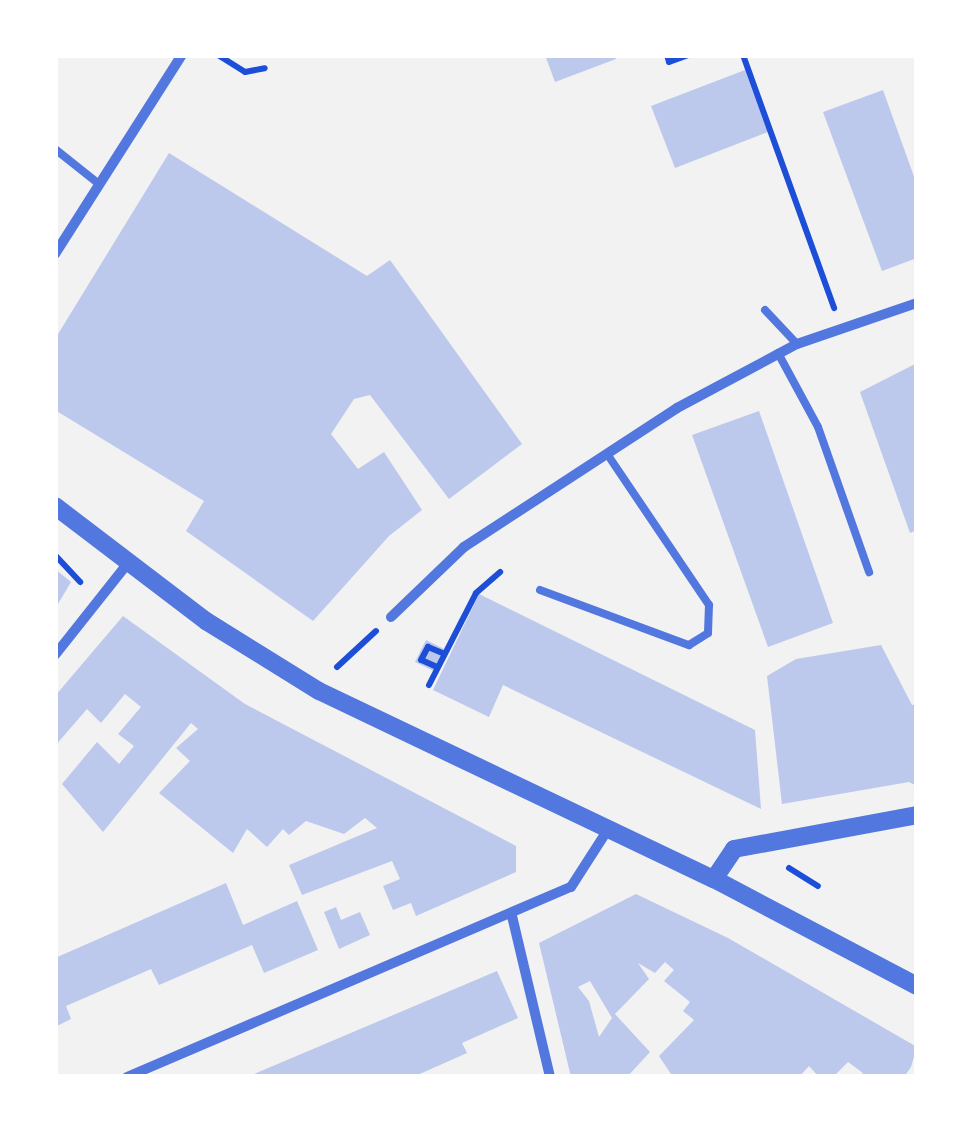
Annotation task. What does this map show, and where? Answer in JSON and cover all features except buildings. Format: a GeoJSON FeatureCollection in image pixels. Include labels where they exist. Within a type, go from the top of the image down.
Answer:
{"type":"FeatureCollection","features":[{"type":"Feature","properties":{"kind":"street"},"geometry":{"type":"LineString","coordinates":[[55,254],[182,55]]}},
{"type":"Feature","properties":{"kind":"street"},"geometry":{"type":"LineString","coordinates":[[392,617],[464,547],[608,454],[778,353],[840,326],[917,303]]}},
{"type":"Feature","properties":{"kind":"street"},"geometry":{"type":"LineString","coordinates":[[55,506],[128,563],[319,692],[714,879],[917,986]]}},
{"type":"Feature","properties":{"kind":"street"},"geometry":{"type":"LineString","coordinates":[[55,655],[128,563]]}},
{"type":"Feature","properties":{"kind":"street"},"geometry":{"type":"LineString","coordinates":[[714,879],[734,849],[917,815]]}},
{"type":"Feature","properties":{"kind":"street"},"geometry":{"type":"LineString","coordinates":[[127,1077],[512,916],[571,886],[607,831]]}},
{"type":"Feature","properties":{"kind":"street"},"geometry":{"type":"LineString","coordinates":[[512,916],[550,1077]]}},
{"type":"Feature","properties":{"kind":"lane"},"geometry":{"type":"LineString","coordinates":[[55,149],[99,184]]}},
{"type":"Feature","properties":{"kind":"lane"},"geometry":{"type":"LineString","coordinates":[[765,310],[797,344]]}},
{"type":"Feature","properties":{"kind":"lane"},"geometry":{"type":"LineString","coordinates":[[778,353],[818,426],[869,572]]}},
{"type":"Feature","properties":{"kind":"lane"},"geometry":{"type":"LineString","coordinates":[[540,590],[689,645],[708,633],[710,605],[608,454]]}},
{"type":"Feature","properties":{"kind":"path"},"geometry":{"type":"LineString","coordinates":[[218,55],[245,72],[265,68]]}},
{"type":"Feature","properties":{"kind":"path"},"geometry":{"type":"LineString","coordinates":[[667,55],[669,62],[688,55]]}},
{"type":"Feature","properties":{"kind":"path"},"geometry":{"type":"LineString","coordinates":[[744,55],[840,326]]}},
{"type":"Feature","properties":{"kind":"path"},"geometry":{"type":"LineString","coordinates":[[55,556],[86,587]]}},
{"type":"Feature","properties":{"kind":"path"},"geometry":{"type":"LineString","coordinates":[[429,685],[476,592],[500,572]]}},
{"type":"Feature","properties":{"kind":"path"},"geometry":{"type":"LineString","coordinates":[[319,692],[392,617]]}},
{"type":"Feature","properties":{"kind":"path"},"geometry":{"type":"LineString","coordinates":[[437,668],[421,660],[428,647],[442,653]]}},
{"type":"Feature","properties":{"kind":"path"},"geometry":{"type":"LineString","coordinates":[[786,850],[790,870],[818,886]]}}]}
